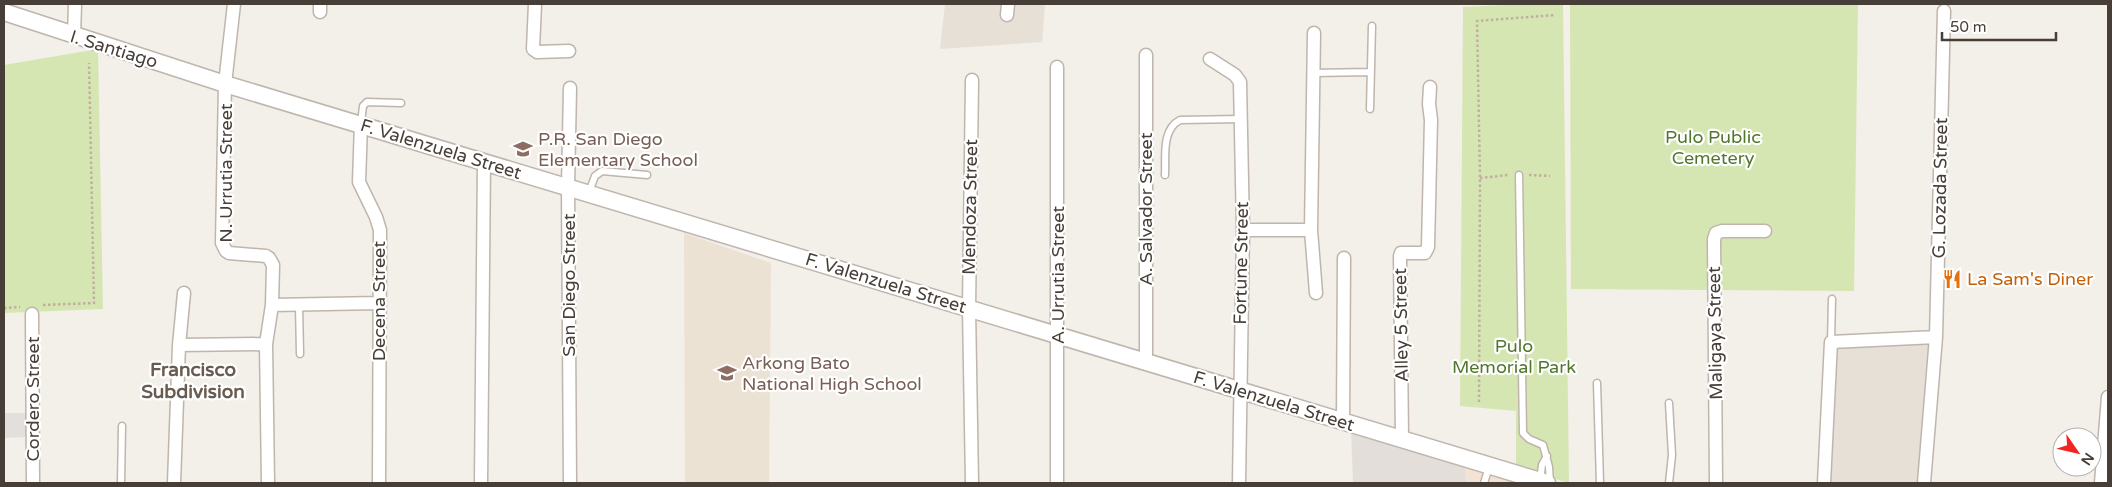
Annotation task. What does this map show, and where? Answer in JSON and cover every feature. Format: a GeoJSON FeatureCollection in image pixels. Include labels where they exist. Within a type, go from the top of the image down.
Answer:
{"type":"FeatureCollection","features":[{"type":"Feature","properties":{"kind":"street"},"geometry":{"type":"LineString","coordinates":[[74,36],[75,4]]}},
{"type":"Feature","properties":{"kind":"street","name":"N. Urrutia Street"},"geometry":{"type":"LineString","coordinates":[[234,4],[225,84],[222,243],[226,251],[234,255],[262,256],[272,262],[272,305],[266,344],[268,483]]}},
{"type":"Feature","properties":{"kind":"street"},"geometry":{"type":"LineString","coordinates":[[535,4],[533,50],[536,52],[569,51]]}},
{"type":"Feature","properties":{"kind":"street","name":"G. Lozada Street"},"geometry":{"type":"LineString","coordinates":[[1924,483],[1936,337],[1944,11]]}},
{"type":"Feature","properties":{"kind":"street","name":"I. Santiago"},"geometry":{"type":"LineString","coordinates":[[4,12],[225,84]]}},
{"type":"Feature","properties":{"kind":"street"},"geometry":{"type":"LineString","coordinates":[[1314,33],[1311,230],[1316,293]]}},
{"type":"Feature","properties":{"kind":"street","name":"A. Salvador Street"},"geometry":{"type":"LineString","coordinates":[[1146,55],[1146,362]]}},
{"type":"Feature","properties":{"kind":"street","name":"Fortune Street"},"geometry":{"type":"LineString","coordinates":[[1210,59],[1238,78],[1243,230],[1239,483]]}},
{"type":"Feature","properties":{"kind":"street","name":"A. Urrutia Street"},"geometry":{"type":"LineString","coordinates":[[1057,67],[1057,483]]}},
{"type":"Feature","properties":{"kind":"street","name":"Mendoza Street"},"geometry":{"type":"LineString","coordinates":[[972,80],[969,308],[972,483]]}},
{"type":"Feature","properties":{"kind":"street","name":"F. Valenzuela Street"},"geometry":{"type":"LineString","coordinates":[[225,84],[1545,483]]}},
{"type":"Feature","properties":{"kind":"street","name":"Alley 5 Street"},"geometry":{"type":"LineString","coordinates":[[1402,439],[1400,256],[1401,253],[1425,253],[1428,251],[1431,139],[1430,87]]}},
{"type":"Feature","properties":{"kind":"street","name":"San Diego Street"},"geometry":{"type":"LineString","coordinates":[[570,88],[568,187],[570,483]]}},
{"type":"Feature","properties":{"kind":"street","name":"Decena Street"},"geometry":{"type":"LineString","coordinates":[[361,124],[359,182],[379,222],[379,483]]}},
{"type":"Feature","properties":{"kind":"street"},"geometry":{"type":"LineString","coordinates":[[481,483],[484,161]]}},
{"type":"Feature","properties":{"kind":"street"},"geometry":{"type":"LineString","coordinates":[[1243,230],[1311,230]]}},
{"type":"Feature","properties":{"kind":"street","name":"Maligaya Street"},"geometry":{"type":"LineString","coordinates":[[1716,483],[1714,239],[1716,233],[1722,231],[1765,231]]}},
{"type":"Feature","properties":{"kind":"street"},"geometry":{"type":"LineString","coordinates":[[1342,421],[1344,258]]}},
{"type":"Feature","properties":{"kind":"street"},"geometry":{"type":"LineString","coordinates":[[174,483],[178,345],[184,293]]}},
{"type":"Feature","properties":{"kind":"street"},"geometry":{"type":"LineString","coordinates":[[272,305],[379,303]]}},
{"type":"Feature","properties":{"kind":"street","name":"Cordero Street"},"geometry":{"type":"LineString","coordinates":[[32,309],[34,483]]}},
{"type":"Feature","properties":{"kind":"street"},"geometry":{"type":"LineString","coordinates":[[1824,483],[1831,342],[1936,337]]}},
{"type":"Feature","properties":{"kind":"street"},"geometry":{"type":"LineString","coordinates":[[178,345],[266,344]]}},
{"type":"Feature","properties":{"kind":"street"},"geometry":{"type":"LineString","coordinates":[[2101,483],[2108,397]]}},
{"type":"Feature","properties":{"kind":"lane"},"geometry":{"type":"LineString","coordinates":[[1370,109],[1372,26]]}},
{"type":"Feature","properties":{"kind":"lane"},"geometry":{"type":"LineString","coordinates":[[1314,72],[1371,72]]}},
{"type":"Feature","properties":{"kind":"lane"},"geometry":{"type":"LineString","coordinates":[[361,124],[363,106],[367,102],[401,103]]}},
{"type":"Feature","properties":{"kind":"lane"},"geometry":{"type":"LineString","coordinates":[[1165,176],[1166,138],[1175,122],[1180,120],[1240,119]]}},
{"type":"Feature","properties":{"kind":"lane"},"geometry":{"type":"LineString","coordinates":[[588,193],[595,176],[602,171],[647,176]]}},
{"type":"Feature","properties":{"kind":"lane"},"geometry":{"type":"LineString","coordinates":[[1519,175],[1523,433],[1529,439],[1543,445],[1547,456],[1542,465],[1545,483]]}},
{"type":"Feature","properties":{"kind":"lane"},"geometry":{"type":"LineString","coordinates":[[1831,342],[1832,299]]}},
{"type":"Feature","properties":{"kind":"lane"},"geometry":{"type":"LineString","coordinates":[[299,305],[300,354]]}},
{"type":"Feature","properties":{"kind":"lane"},"geometry":{"type":"LineString","coordinates":[[1597,383],[1600,483]]}},
{"type":"Feature","properties":{"kind":"lane"},"geometry":{"type":"LineString","coordinates":[[1669,403],[1672,455],[1669,483]]}},
{"type":"Feature","properties":{"kind":"lane"},"geometry":{"type":"LineString","coordinates":[[121,483],[122,426]]}},
{"type":"Feature","properties":{"kind":"lane"},"geometry":{"type":"LineString","coordinates":[[1484,483],[1490,466]]}},
{"type":"Feature","properties":{"kind":"path"},"geometry":{"type":"LineString","coordinates":[[1479,402],[1480,178],[1477,21],[1555,14]]}},
{"type":"Feature","properties":{"kind":"path"},"geometry":{"type":"LineString","coordinates":[[4,308],[32,309],[94,303],[89,63]]}},
{"type":"Feature","properties":{"kind":"path"},"geometry":{"type":"LineString","coordinates":[[1480,178],[1519,175],[1550,176]]}},
{"type":"Feature","properties":{"kind":"shaded area"},"geometry":{"type":"Polygon","coordinates":[[[945,4],[1045,4],[1042,42],[940,49],[945,4]]]}},
{"type":"Feature","properties":{"kind":"shaded area","name":"Arkong Bato National High School"},"geometry":{"type":"Polygon","coordinates":[[[684,233],[771,263],[769,483],[685,483],[684,233]]]}},
{"type":"Feature","properties":{"kind":"shaded area"},"geometry":{"type":"Polygon","coordinates":[[[1936,337],[1924,483],[1824,483],[1831,342],[1936,337]]]}},
{"type":"Feature","properties":{"kind":"shaded area"},"geometry":{"type":"Polygon","coordinates":[[[4,413],[27,413],[26,437],[4,438],[4,413]]]}},
{"type":"Feature","properties":{"kind":"shaded area"},"geometry":{"type":"Polygon","coordinates":[[[1351,431],[1465,467],[1466,483],[1353,483],[1351,431]]]}},
{"type":"Feature","properties":{"kind":"shaded area"},"geometry":{"type":"Polygon","coordinates":[[[1465,467],[1516,483],[1466,483],[1465,467]]]}},
{"type":"Feature","properties":{"kind":"green space","name":"Pulo Memorial Park"},"geometry":{"type":"Polygon","coordinates":[[[1563,4],[1569,483],[1516,467],[1516,411],[1460,406],[1463,7],[1563,4]]]}},
{"type":"Feature","properties":{"kind":"green space","name":"Pulo Public Cemetery"},"geometry":{"type":"Polygon","coordinates":[[[1570,4],[1858,4],[1854,291],[1571,289],[1570,4]]]}},
{"type":"Feature","properties":{"kind":"green space"},"geometry":{"type":"Polygon","coordinates":[[[98,49],[103,309],[4,313],[4,65],[98,49]]]}},
{"type":"Feature","properties":{"kind":"place","name":"P.R. San Diego Elementary School"},"geometry":{"type":"Point","coordinates":[523,149]}},
{"type":"Feature","properties":{"kind":"place","name":"La Sam's Diner"},"geometry":{"type":"Point","coordinates":[1952,279]}},
{"type":"Feature","properties":{"kind":"place","name":"Arkong Bato National High School"},"geometry":{"type":"Point","coordinates":[727,373]}},
{"type":"Feature","properties":{"kind":"district","name":"Francisco Subdivision"},"geometry":{"type":"Point","coordinates":[193,380]}}]}
